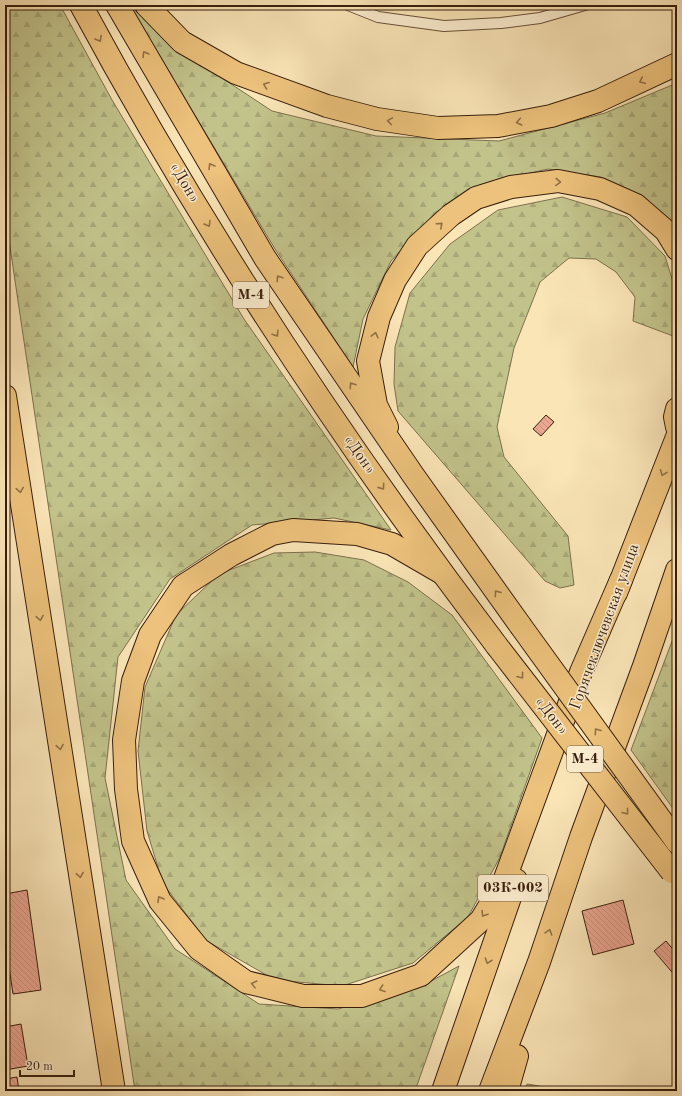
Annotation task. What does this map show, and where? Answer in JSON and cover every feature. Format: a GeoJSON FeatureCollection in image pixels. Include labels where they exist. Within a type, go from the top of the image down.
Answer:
{"type":"FeatureCollection","features":[{"type":"Feature","properties":{"kind":"main road","name":"«Дон»"},"geometry":{"type":"LineString","coordinates":[[81,5],[238,275],[290,355],[442,573],[675,875]]}},
{"type":"Feature","properties":{"kind":"main road","name":"«Дон»"},"geometry":{"type":"LineString","coordinates":[[117,5],[265,258],[413,475],[677,842]]}},
{"type":"Feature","properties":{"kind":"main road"},"geometry":{"type":"LineString","coordinates":[[146,5],[182,42],[236,73],[327,106],[377,119],[438,128],[498,126],[551,116],[598,101],[677,64]]}},
{"type":"Feature","properties":{"kind":"main road"},"geometry":{"type":"LineString","coordinates":[[413,475],[376,404],[368,361],[379,317],[395,280],[417,246],[451,215],[476,198],[511,187],[558,181],[600,189],[636,205],[666,231],[677,249]]}},
{"type":"Feature","properties":{"kind":"main road"},"geometry":{"type":"LineString","coordinates":[[5,396],[114,1091]]}},
{"type":"Feature","properties":{"kind":"main road"},"geometry":{"type":"LineString","coordinates":[[677,409],[674,417],[677,427]]}},
{"type":"Feature","properties":{"kind":"main road","name":"Горячеключевская улица"},"geometry":{"type":"LineString","coordinates":[[443,1091],[583,686],[632,550],[677,437]]}},
{"type":"Feature","properties":{"kind":"main road"},"geometry":{"type":"LineString","coordinates":[[442,573],[392,544],[357,534],[293,530],[272,534],[231,555],[183,586],[150,635],[133,681],[124,740],[126,789],[133,841],[160,901],[198,949],[246,982],[303,996],[362,996],[421,975],[480,920],[503,884],[581,672],[621,580]]}},
{"type":"Feature","properties":{"kind":"main road","name":"03К-002"},"geometry":{"type":"LineString","coordinates":[[490,1091],[539,962],[677,570]]}},
{"type":"Feature","properties":{"kind":"main road"},"geometry":{"type":"LineString","coordinates":[[559,902],[590,840],[656,663],[677,612]]}},
{"type":"Feature","properties":{"kind":"main road"},"geometry":{"type":"LineString","coordinates":[[507,1091],[526,1023],[539,962]]}},
{"type":"Feature","properties":{"kind":"lane"},"geometry":{"type":"LineString","coordinates":[[348,5],[378,17],[444,26],[501,23],[540,18],[585,5]]}},
{"type":"Feature","properties":{"kind":"green space"},"geometry":{"type":"Polygon","coordinates":[[[5,5],[60,5],[112,100],[244,319],[391,530],[334,518],[252,525],[170,579],[118,657],[105,778],[126,880],[175,949],[259,1004],[338,1009],[422,986],[459,966],[415,1091],[135,1091],[5,213],[5,5]]]}},
{"type":"Feature","properties":{"kind":"green space"},"geometry":{"type":"Polygon","coordinates":[[[129,5],[135,5],[175,47],[272,111],[376,136],[499,141],[605,113],[677,83],[677,236],[646,199],[601,177],[548,169],[486,183],[436,212],[391,261],[363,319],[353,367],[275,249],[129,5]]]}},
{"type":"Feature","properties":{"kind":"green space"},"geometry":{"type":"Polygon","coordinates":[[[562,197],[627,217],[665,256],[677,295],[677,316],[673,336],[633,321],[635,297],[616,272],[596,259],[569,258],[540,282],[514,348],[497,427],[504,457],[568,536],[574,585],[560,588],[545,581],[398,411],[394,384],[395,347],[410,293],[450,244],[498,210],[562,197]]]}},
{"type":"Feature","properties":{"kind":"green space"},"geometry":{"type":"Polygon","coordinates":[[[315,552],[364,560],[408,582],[452,615],[542,738],[500,857],[468,917],[413,963],[342,986],[275,980],[207,941],[163,884],[147,831],[138,751],[145,687],[176,615],[219,574],[274,553],[315,552]]]}},
{"type":"Feature","properties":{"kind":"green space"},"geometry":{"type":"Polygon","coordinates":[[[677,628],[677,814],[631,750],[677,628]]]}},
{"type":"Feature","properties":{"kind":"green space"},"geometry":{"type":"Polygon","coordinates":[[[527,1084],[569,1091],[525,1091],[527,1084]]]}},
{"type":"Feature","properties":{"kind":"building"},"geometry":{"type":"Polygon","coordinates":[[[546,415],[554,422],[541,436],[533,429],[546,415]]]}},
{"type":"Feature","properties":{"kind":"building"},"geometry":{"type":"Polygon","coordinates":[[[5,831],[8,854],[5,854],[5,831]]]}},
{"type":"Feature","properties":{"kind":"building"},"geometry":{"type":"Polygon","coordinates":[[[27,890],[41,990],[13,994],[5,939],[5,894],[27,890]]]}},
{"type":"Feature","properties":{"kind":"building"},"geometry":{"type":"Polygon","coordinates":[[[623,900],[634,944],[593,955],[582,911],[623,900]]]}},
{"type":"Feature","properties":{"kind":"building"},"geometry":{"type":"Polygon","coordinates":[[[666,941],[677,954],[677,978],[654,951],[666,941]]]}},
{"type":"Feature","properties":{"kind":"building"},"geometry":{"type":"Polygon","coordinates":[[[21,1024],[28,1066],[5,1070],[5,1027],[21,1024]]]}},
{"type":"Feature","properties":{"kind":"building"},"geometry":{"type":"Polygon","coordinates":[[[17,1077],[19,1091],[5,1091],[5,1079],[17,1077]]]}}]}
